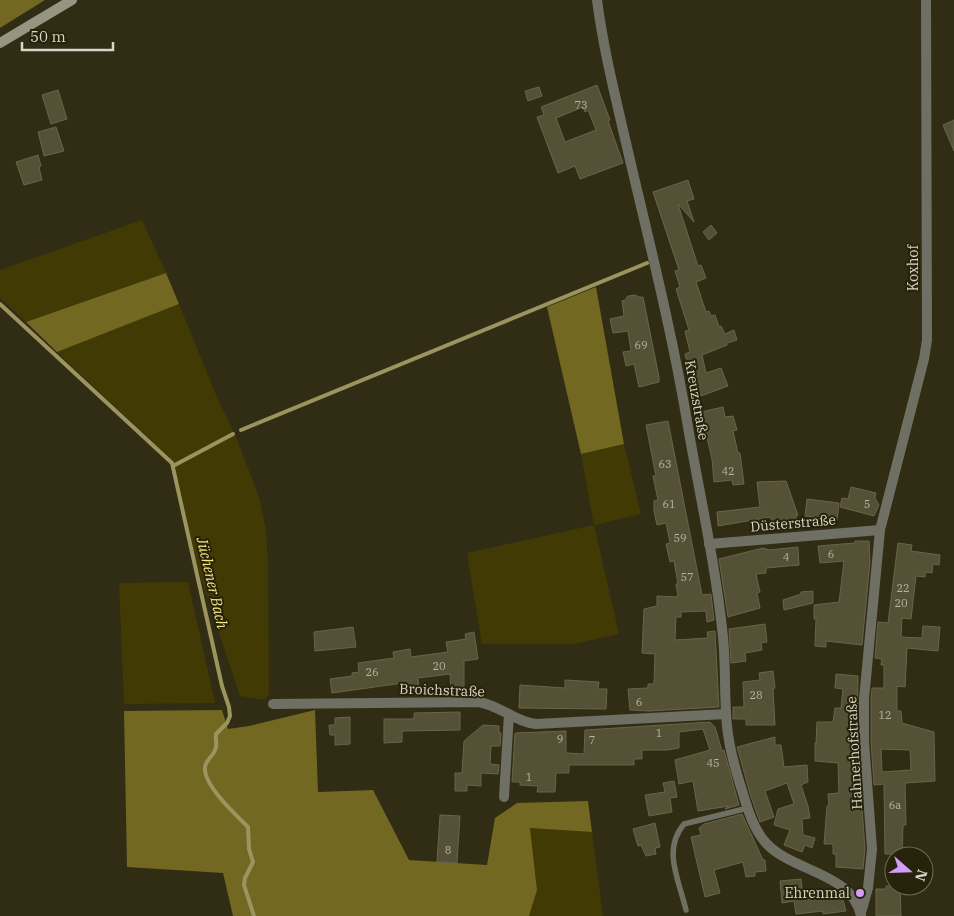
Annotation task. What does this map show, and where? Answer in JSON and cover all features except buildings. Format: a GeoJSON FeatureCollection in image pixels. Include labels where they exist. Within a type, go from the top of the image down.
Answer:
{"type":"FeatureCollection","features":[{"type":"Feature","properties":{"kind":"main road"},"geometry":{"type":"LineString","coordinates":[[0,43],[72,0]]}},
{"type":"Feature","properties":{"kind":"street","name":"Kreuzstraße"},"geometry":{"type":"LineString","coordinates":[[597,0],[610,73],[679,374],[723,636],[726,673],[726,714],[734,764],[748,808],[766,844],[781,855],[843,888],[852,896],[861,915]]}},
{"type":"Feature","properties":{"kind":"street","name":"Koxhof"},"geometry":{"type":"LineString","coordinates":[[880,530],[924,360],[927,340],[926,0]]}},
{"type":"Feature","properties":{"kind":"street","name":"Düsterstraße"},"geometry":{"type":"LineString","coordinates":[[709,544],[880,530]]}},
{"type":"Feature","properties":{"kind":"street","name":"Hahnerhofstraße"},"geometry":{"type":"LineString","coordinates":[[861,915],[868,888],[872,849],[864,741],[864,699],[880,530]]}},
{"type":"Feature","properties":{"kind":"street","name":"Broichstraße"},"geometry":{"type":"LineString","coordinates":[[273,704],[473,702],[494,706],[522,721],[536,724],[726,714]]}},
{"type":"Feature","properties":{"kind":"street"},"geometry":{"type":"LineString","coordinates":[[504,797],[509,714]]}},
{"type":"Feature","properties":{"kind":"lane"},"geometry":{"type":"LineString","coordinates":[[686,910],[672,854],[674,840],[679,830],[684,824],[748,808]]}},
{"type":"Feature","properties":{"kind":"shaded area"},"geometry":{"type":"Polygon","coordinates":[[[0,0],[45,0],[0,28],[0,0]]]}},
{"type":"Feature","properties":{"kind":"shaded area"},"geometry":{"type":"Polygon","coordinates":[[[142,220],[166,273],[26,322],[0,298],[0,270],[142,220]]]}},
{"type":"Feature","properties":{"kind":"shaded area"},"geometry":{"type":"Polygon","coordinates":[[[166,273],[179,304],[57,352],[26,322],[166,273]]]}},
{"type":"Feature","properties":{"kind":"shaded area"},"geometry":{"type":"Polygon","coordinates":[[[596,287],[624,444],[581,454],[547,307],[596,287]]]}},
{"type":"Feature","properties":{"kind":"shaded area"},"geometry":{"type":"Polygon","coordinates":[[[179,304],[216,395],[236,437],[259,497],[266,529],[269,694],[265,700],[240,696],[197,566],[174,462],[57,352],[179,304]]]}},
{"type":"Feature","properties":{"kind":"shaded area"},"geometry":{"type":"Polygon","coordinates":[[[624,444],[641,514],[594,525],[581,454],[624,444]]]}},
{"type":"Feature","properties":{"kind":"shaded area"},"geometry":{"type":"Polygon","coordinates":[[[594,525],[619,634],[573,644],[482,644],[467,553],[594,525]]]}},
{"type":"Feature","properties":{"kind":"shaded area"},"geometry":{"type":"Polygon","coordinates":[[[188,582],[215,703],[124,704],[119,583],[188,582]]]}},
{"type":"Feature","properties":{"kind":"shaded area"},"geometry":{"type":"Polygon","coordinates":[[[222,710],[228,729],[249,726],[315,710],[318,792],[373,790],[409,860],[487,865],[495,818],[517,803],[588,801],[592,832],[530,828],[537,890],[529,916],[233,916],[223,873],[127,867],[124,711],[222,710]]]}},
{"type":"Feature","properties":{"kind":"shaded area"},"geometry":{"type":"Polygon","coordinates":[[[530,828],[592,832],[603,916],[529,916],[537,890],[530,828]]]}},
{"type":"Feature","properties":{"kind":"waterway"},"geometry":{"type":"LineString","coordinates":[[241,430],[647,263]]}},
{"type":"Feature","properties":{"kind":"waterway","name":"Jüchener Bach"},"geometry":{"type":"LineString","coordinates":[[0,304],[172,463],[230,716],[227,723],[216,734],[216,748],[206,764],[206,774],[209,782],[221,799],[248,827],[249,849],[253,862],[245,878],[244,885],[254,916]]}},
{"type":"Feature","properties":{"kind":"waterway"},"geometry":{"type":"LineString","coordinates":[[173,466],[233,434]]}},
{"type":"Feature","properties":{"kind":"place","name":"Ehrenmal"},"geometry":{"type":"Point","coordinates":[860,893]}}]}
